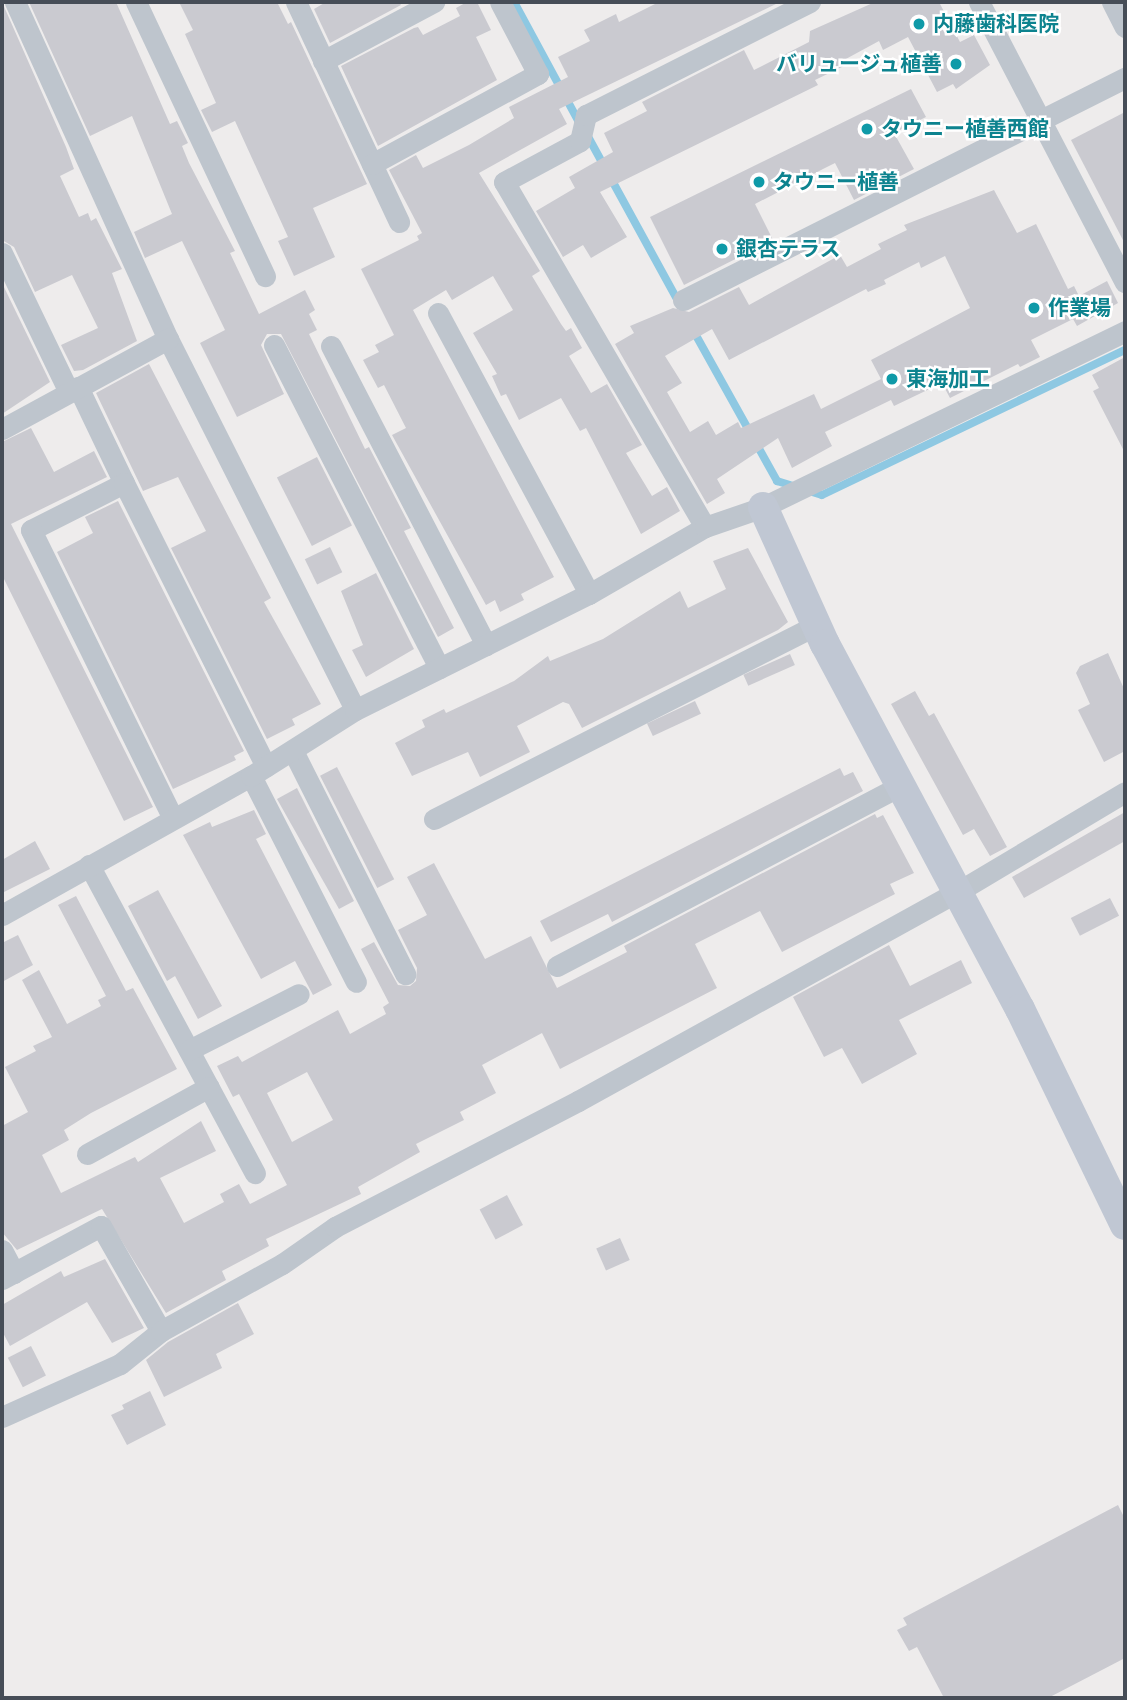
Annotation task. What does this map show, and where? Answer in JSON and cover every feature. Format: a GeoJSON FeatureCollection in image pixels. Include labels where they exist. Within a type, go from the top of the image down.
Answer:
{"type":"FeatureCollection","features":[{"type":"Feature","properties":{"kind":"street"},"geometry":{"type":"LineString","coordinates":[[15,2],[168,338],[355,710]]}},
{"type":"Feature","properties":{"kind":"street"},"geometry":{"type":"LineString","coordinates":[[136,2],[265,276]]}},
{"type":"Feature","properties":{"kind":"street"},"geometry":{"type":"LineString","coordinates":[[296,2],[399,222]]}},
{"type":"Feature","properties":{"kind":"street"},"geometry":{"type":"LineString","coordinates":[[323,61],[434,2]]}},
{"type":"Feature","properties":{"kind":"street"},"geometry":{"type":"LineString","coordinates":[[372,164],[538,74],[500,2]]}},
{"type":"Feature","properties":{"kind":"street"},"geometry":{"type":"LineString","coordinates":[[705,527],[504,182],[580,141],[586,115],[810,2]]}},
{"type":"Feature","properties":{"kind":"street"},"geometry":{"type":"LineString","coordinates":[[979,2],[1043,122],[1117,248],[1125,282]]}},
{"type":"Feature","properties":{"kind":"street"},"geometry":{"type":"LineString","coordinates":[[1112,2],[1125,27]]}},
{"type":"Feature","properties":{"kind":"street"},"geometry":{"type":"LineString","coordinates":[[683,300],[1043,122],[1125,78]]}},
{"type":"Feature","properties":{"kind":"street"},"geometry":{"type":"LineString","coordinates":[[2,253],[124,483],[356,982]]}},
{"type":"Feature","properties":{"kind":"street"},"geometry":{"type":"LineString","coordinates":[[438,313],[589,594]]}},
{"type":"Feature","properties":{"kind":"street"},"geometry":{"type":"LineString","coordinates":[[2,915],[172,816],[293,751],[355,710],[589,594],[705,527],[763,507],[1125,331]]}},
{"type":"Feature","properties":{"kind":"street"},"geometry":{"type":"LineString","coordinates":[[2,429],[168,338]]}},
{"type":"Feature","properties":{"kind":"street"},"geometry":{"type":"LineString","coordinates":[[274,345],[439,668]]}},
{"type":"Feature","properties":{"kind":"street"},"geometry":{"type":"LineString","coordinates":[[331,346],[486,645]]}},
{"type":"Feature","properties":{"kind":"street"},"geometry":{"type":"LineString","coordinates":[[124,483],[31,530],[172,816]]}},
{"type":"Feature","properties":{"kind":"street"},"geometry":{"type":"LineString","coordinates":[[763,507],[817,625],[898,787],[950,884],[959,891],[1125,1225]]}},
{"type":"Feature","properties":{"kind":"street"},"geometry":{"type":"LineString","coordinates":[[434,818],[817,625]]}},
{"type":"Feature","properties":{"kind":"street"},"geometry":{"type":"LineString","coordinates":[[293,751],[405,974]]}},
{"type":"Feature","properties":{"kind":"street"},"geometry":{"type":"LineString","coordinates":[[558,966],[898,787]]}},
{"type":"Feature","properties":{"kind":"street"},"geometry":{"type":"LineString","coordinates":[[2,1417],[120,1364],[161,1331],[282,1264],[335,1227],[578,1101],[959,891],[1125,792]]}},
{"type":"Feature","properties":{"kind":"street"},"geometry":{"type":"LineString","coordinates":[[89,865],[255,1173]]}},
{"type":"Feature","properties":{"kind":"street"},"geometry":{"type":"LineString","coordinates":[[189,1050],[299,994]]}},
{"type":"Feature","properties":{"kind":"street"},"geometry":{"type":"LineString","coordinates":[[87,1154],[209,1087]]}},
{"type":"Feature","properties":{"kind":"street"},"geometry":{"type":"LineString","coordinates":[[2,1250],[8,1276],[101,1226],[161,1331]]}},
{"type":"Feature","properties":{"kind":"building"},"geometry":{"type":"Polygon","coordinates":[[[2,2],[74,169],[60,176],[79,217],[88,213],[91,221],[96,218],[122,269],[112,273],[137,341],[83,370],[74,371],[61,345],[98,328],[72,275],[35,292],[14,247],[2,240],[2,2]]]}},
{"type":"Feature","properties":{"kind":"building"},"geometry":{"type":"Polygon","coordinates":[[[29,2],[116,2],[170,124],[177,121],[188,143],[182,146],[189,163],[235,251],[230,253],[259,314],[305,290],[315,310],[309,314],[317,330],[309,334],[365,449],[369,447],[411,528],[404,531],[454,628],[438,637],[281,334],[267,334],[261,345],[284,394],[237,417],[200,343],[225,330],[182,241],[145,258],[134,232],[172,214],[132,116],[90,136],[29,2]]]}},
{"type":"Feature","properties":{"kind":"building"},"geometry":{"type":"Polygon","coordinates":[[[179,2],[277,2],[288,24],[291,22],[367,184],[313,208],[335,257],[294,276],[278,241],[288,237],[235,121],[212,132],[201,110],[216,103],[185,34],[193,30],[179,2]]]}},
{"type":"Feature","properties":{"kind":"building"},"geometry":{"type":"Polygon","coordinates":[[[326,2],[399,2],[401,5],[330,43],[314,9],[326,2]]]}},
{"type":"Feature","properties":{"kind":"building"},"geometry":{"type":"Polygon","coordinates":[[[467,2],[477,2],[491,30],[476,37],[497,80],[378,146],[341,66],[414,28],[418,27],[423,35],[460,16],[456,8],[467,2]]]}},
{"type":"Feature","properties":{"kind":"building"},"geometry":{"type":"Polygon","coordinates":[[[659,2],[780,2],[559,109],[567,124],[479,173],[540,271],[532,276],[561,324],[566,331],[571,328],[582,348],[569,356],[591,393],[607,384],[642,445],[626,453],[652,496],[667,487],[680,511],[641,534],[586,428],[580,431],[561,398],[519,420],[506,394],[501,396],[492,376],[497,374],[473,333],[513,310],[493,276],[452,300],[446,290],[413,310],[554,577],[521,594],[524,600],[500,612],[495,600],[486,605],[392,435],[406,428],[384,385],[378,388],[363,360],[379,352],[375,345],[394,335],[361,269],[419,240],[417,236],[422,233],[389,170],[416,155],[423,168],[514,118],[509,107],[568,77],[558,57],[590,41],[584,30],[616,14],[619,22],[659,2]]]}},
{"type":"Feature","properties":{"kind":"building"},"geometry":{"type":"Polygon","coordinates":[[[875,2],[939,2],[960,42],[974,35],[990,65],[956,89],[953,84],[937,92],[908,37],[883,50],[879,41],[844,60],[846,65],[815,80],[818,85],[600,192],[627,237],[591,258],[583,245],[563,257],[536,211],[575,188],[569,177],[613,152],[604,133],[647,111],[642,102],[744,50],[754,70],[809,42],[810,31],[875,2]]]}},
{"type":"Feature","properties":{"kind":"building"},"geometry":{"type":"Polygon","coordinates":[[[911,89],[926,117],[894,133],[914,169],[854,200],[835,163],[823,169],[755,204],[773,240],[684,285],[650,217],[911,89]]]}},
{"type":"Feature","properties":{"kind":"building"},"geometry":{"type":"Polygon","coordinates":[[[1125,112],[1125,244],[1071,140],[1125,112]]]}},
{"type":"Feature","properties":{"kind":"building"},"geometry":{"type":"Polygon","coordinates":[[[994,190],[1017,233],[1036,224],[1068,289],[1074,286],[1079,296],[1107,281],[1118,303],[1077,326],[1073,319],[1031,340],[1040,357],[1020,367],[1018,364],[950,398],[942,383],[894,406],[891,400],[825,432],[832,446],[792,468],[778,438],[717,479],[725,493],[707,504],[615,344],[634,333],[630,326],[673,308],[689,312],[739,287],[749,305],[840,255],[847,267],[881,249],[878,244],[907,230],[904,225],[994,190]],[[945,256],[921,268],[919,262],[884,280],[886,284],[868,292],[866,289],[729,360],[712,329],[665,356],[682,383],[667,392],[690,432],[708,421],[716,435],[738,422],[741,428],[814,394],[821,409],[881,379],[871,360],[970,308],[945,256]]]}},
{"type":"Feature","properties":{"kind":"building"},"geometry":{"type":"Polygon","coordinates":[[[2,283],[50,382],[2,414],[2,283]]]}},
{"type":"Feature","properties":{"kind":"building"},"geometry":{"type":"Polygon","coordinates":[[[1125,357],[1125,453],[1093,391],[1099,388],[1092,375],[1125,357]]]}},
{"type":"Feature","properties":{"kind":"building"},"geometry":{"type":"Polygon","coordinates":[[[149,364],[271,598],[264,602],[321,704],[292,719],[295,725],[267,739],[171,548],[206,531],[178,477],[143,491],[96,393],[149,364]]]}},
{"type":"Feature","properties":{"kind":"building"},"geometry":{"type":"Polygon","coordinates":[[[31,428],[54,472],[94,451],[107,477],[11,524],[153,807],[124,821],[2,575],[2,442],[31,428]]]}},
{"type":"Feature","properties":{"kind":"building"},"geometry":{"type":"Polygon","coordinates":[[[317,457],[352,526],[312,546],[277,477],[317,457]]]}},
{"type":"Feature","properties":{"kind":"building"},"geometry":{"type":"Polygon","coordinates":[[[118,501],[244,751],[234,756],[236,760],[173,789],[57,552],[93,533],[85,517],[118,501]]]}},
{"type":"Feature","properties":{"kind":"building"},"geometry":{"type":"Polygon","coordinates":[[[330,547],[342,572],[317,584],[305,559],[330,547]]]}},
{"type":"Feature","properties":{"kind":"building"},"geometry":{"type":"Polygon","coordinates":[[[748,548],[788,622],[778,630],[582,728],[569,704],[563,702],[517,726],[530,752],[480,777],[468,752],[412,776],[395,743],[425,727],[422,720],[444,709],[446,713],[514,681],[548,656],[550,661],[603,639],[680,591],[688,608],[726,589],[713,561],[748,548]]]}},
{"type":"Feature","properties":{"kind":"building"},"geometry":{"type":"Polygon","coordinates":[[[376,573],[414,649],[366,677],[352,650],[363,645],[341,591],[376,573]]]}},
{"type":"Feature","properties":{"kind":"building"},"geometry":{"type":"Polygon","coordinates":[[[1108,653],[1125,691],[1125,751],[1104,762],[1078,710],[1090,704],[1076,673],[1080,666],[1108,653]]]}},
{"type":"Feature","properties":{"kind":"building"},"geometry":{"type":"Polygon","coordinates":[[[790,654],[795,665],[748,686],[743,675],[790,654]]]}},
{"type":"Feature","properties":{"kind":"building"},"geometry":{"type":"Polygon","coordinates":[[[915,691],[929,716],[934,713],[1007,847],[990,856],[974,829],[963,835],[891,704],[915,691]]]}},
{"type":"Feature","properties":{"kind":"building"},"geometry":{"type":"Polygon","coordinates":[[[695,701],[701,714],[653,736],[647,723],[695,701]]]}},
{"type":"Feature","properties":{"kind":"building"},"geometry":{"type":"Polygon","coordinates":[[[337,767],[394,879],[377,888],[320,776],[337,767]]]}},
{"type":"Feature","properties":{"kind":"building"},"geometry":{"type":"Polygon","coordinates":[[[840,768],[844,776],[853,772],[863,791],[612,922],[608,914],[551,942],[540,921],[840,768]]]}},
{"type":"Feature","properties":{"kind":"building"},"geometry":{"type":"Polygon","coordinates":[[[297,788],[354,901],[339,909],[277,799],[297,788]]]}},
{"type":"Feature","properties":{"kind":"building"},"geometry":{"type":"Polygon","coordinates":[[[254,810],[266,834],[256,839],[332,985],[313,995],[295,961],[261,979],[183,835],[210,822],[212,827],[254,810]]]}},
{"type":"Feature","properties":{"kind":"building"},"geometry":{"type":"Polygon","coordinates":[[[1125,812],[1125,841],[1024,898],[1012,877],[1125,812]]]}},
{"type":"Feature","properties":{"kind":"building"},"geometry":{"type":"Polygon","coordinates":[[[875,814],[877,818],[883,815],[914,873],[890,884],[895,894],[782,952],[760,911],[695,944],[717,988],[560,1069],[542,1033],[482,1065],[496,1093],[460,1112],[464,1120],[416,1144],[420,1152],[358,1187],[361,1194],[266,1239],[269,1246],[222,1271],[226,1280],[166,1313],[102,1209],[17,1250],[2,1232],[2,1126],[28,1112],[5,1067],[36,1051],[33,1046],[52,1037],[22,980],[39,970],[67,1024],[101,1006],[98,1000],[106,996],[58,905],[76,896],[126,991],[133,988],[177,1069],[91,1113],[64,1130],[69,1140],[42,1155],[61,1193],[135,1157],[138,1162],[201,1121],[216,1151],[160,1178],[184,1223],[224,1202],[220,1194],[239,1184],[250,1204],[287,1185],[239,1094],[233,1097],[217,1066],[238,1056],[242,1062],[338,1010],[350,1034],[386,1014],[383,1007],[389,1003],[361,949],[374,942],[398,985],[410,986],[416,981],[417,968],[398,930],[427,915],[407,877],[434,863],[485,959],[531,936],[557,988],[627,952],[624,946],[875,814]],[[307,1072],[267,1093],[292,1142],[333,1120],[307,1072]]]}},
{"type":"Feature","properties":{"kind":"building"},"geometry":{"type":"Polygon","coordinates":[[[35,841],[50,869],[2,893],[2,860],[35,841]]]}},
{"type":"Feature","properties":{"kind":"building"},"geometry":{"type":"Polygon","coordinates":[[[158,890],[222,1006],[198,1019],[175,976],[167,981],[128,906],[158,890]]]}},
{"type":"Feature","properties":{"kind":"building"},"geometry":{"type":"Polygon","coordinates":[[[1110,898],[1119,916],[1080,936],[1071,918],[1110,898]]]}},
{"type":"Feature","properties":{"kind":"building"},"geometry":{"type":"Polygon","coordinates":[[[18,935],[33,965],[2,982],[2,943],[18,935]]]}},
{"type":"Feature","properties":{"kind":"building"},"geometry":{"type":"Polygon","coordinates":[[[889,945],[910,986],[961,960],[972,983],[899,1020],[917,1054],[862,1084],[842,1048],[824,1057],[793,997],[889,945]]]}},
{"type":"Feature","properties":{"kind":"building"},"geometry":{"type":"Polygon","coordinates":[[[507,1195],[523,1225],[496,1240],[480,1210],[507,1195]]]}},
{"type":"Feature","properties":{"kind":"building"},"geometry":{"type":"Polygon","coordinates":[[[620,1238],[630,1260],[606,1271],[596,1249],[620,1238]]]}},
{"type":"Feature","properties":{"kind":"building"},"geometry":{"type":"Polygon","coordinates":[[[105,1259],[144,1328],[112,1343],[87,1302],[10,1346],[2,1331],[2,1305],[61,1271],[64,1277],[105,1259]]]}},
{"type":"Feature","properties":{"kind":"building"},"geometry":{"type":"Polygon","coordinates":[[[238,1303],[254,1334],[216,1354],[222,1368],[164,1397],[146,1360],[168,1342],[238,1303]]]}},
{"type":"Feature","properties":{"kind":"building"},"geometry":{"type":"Polygon","coordinates":[[[31,1346],[46,1375],[23,1387],[8,1358],[31,1346]]]}},
{"type":"Feature","properties":{"kind":"building"},"geometry":{"type":"Polygon","coordinates":[[[150,1391],[166,1425],[127,1445],[111,1415],[124,1409],[122,1405],[150,1391]]]}},
{"type":"Feature","properties":{"kind":"building"},"geometry":{"type":"Polygon","coordinates":[[[1118,1505],[1125,1519],[1125,1658],[1048,1698],[944,1698],[917,1647],[909,1651],[897,1630],[907,1625],[903,1618],[1118,1505]]]}},
{"type":"Feature","properties":{"kind":"waterway"},"geometry":{"type":"LineString","coordinates":[[514,2],[579,122]]}},
{"type":"Feature","properties":{"kind":"waterway"},"geometry":{"type":"LineString","coordinates":[[586,133],[679,303]]}},
{"type":"Feature","properties":{"kind":"waterway"},"geometry":{"type":"LineString","coordinates":[[693,330],[777,481],[822,495],[1125,350]]}},
{"type":"Feature","properties":{"kind":"place","name":"内藤歯科医院"},"geometry":{"type":"Point","coordinates":[919,24]}},
{"type":"Feature","properties":{"kind":"place","name":"バリュージュ植善"},"geometry":{"type":"Point","coordinates":[956,64]}},
{"type":"Feature","properties":{"kind":"place","name":"タウニー植善西館"},"geometry":{"type":"Point","coordinates":[867,129]}},
{"type":"Feature","properties":{"kind":"place","name":"タウニー植善"},"geometry":{"type":"Point","coordinates":[759,182]}},
{"type":"Feature","properties":{"kind":"place","name":"銀杏テラス"},"geometry":{"type":"Point","coordinates":[722,249]}},
{"type":"Feature","properties":{"kind":"place","name":"作業場"},"geometry":{"type":"Point","coordinates":[1034,308]}},
{"type":"Feature","properties":{"kind":"place","name":"東海加工"},"geometry":{"type":"Point","coordinates":[892,379]}}]}
